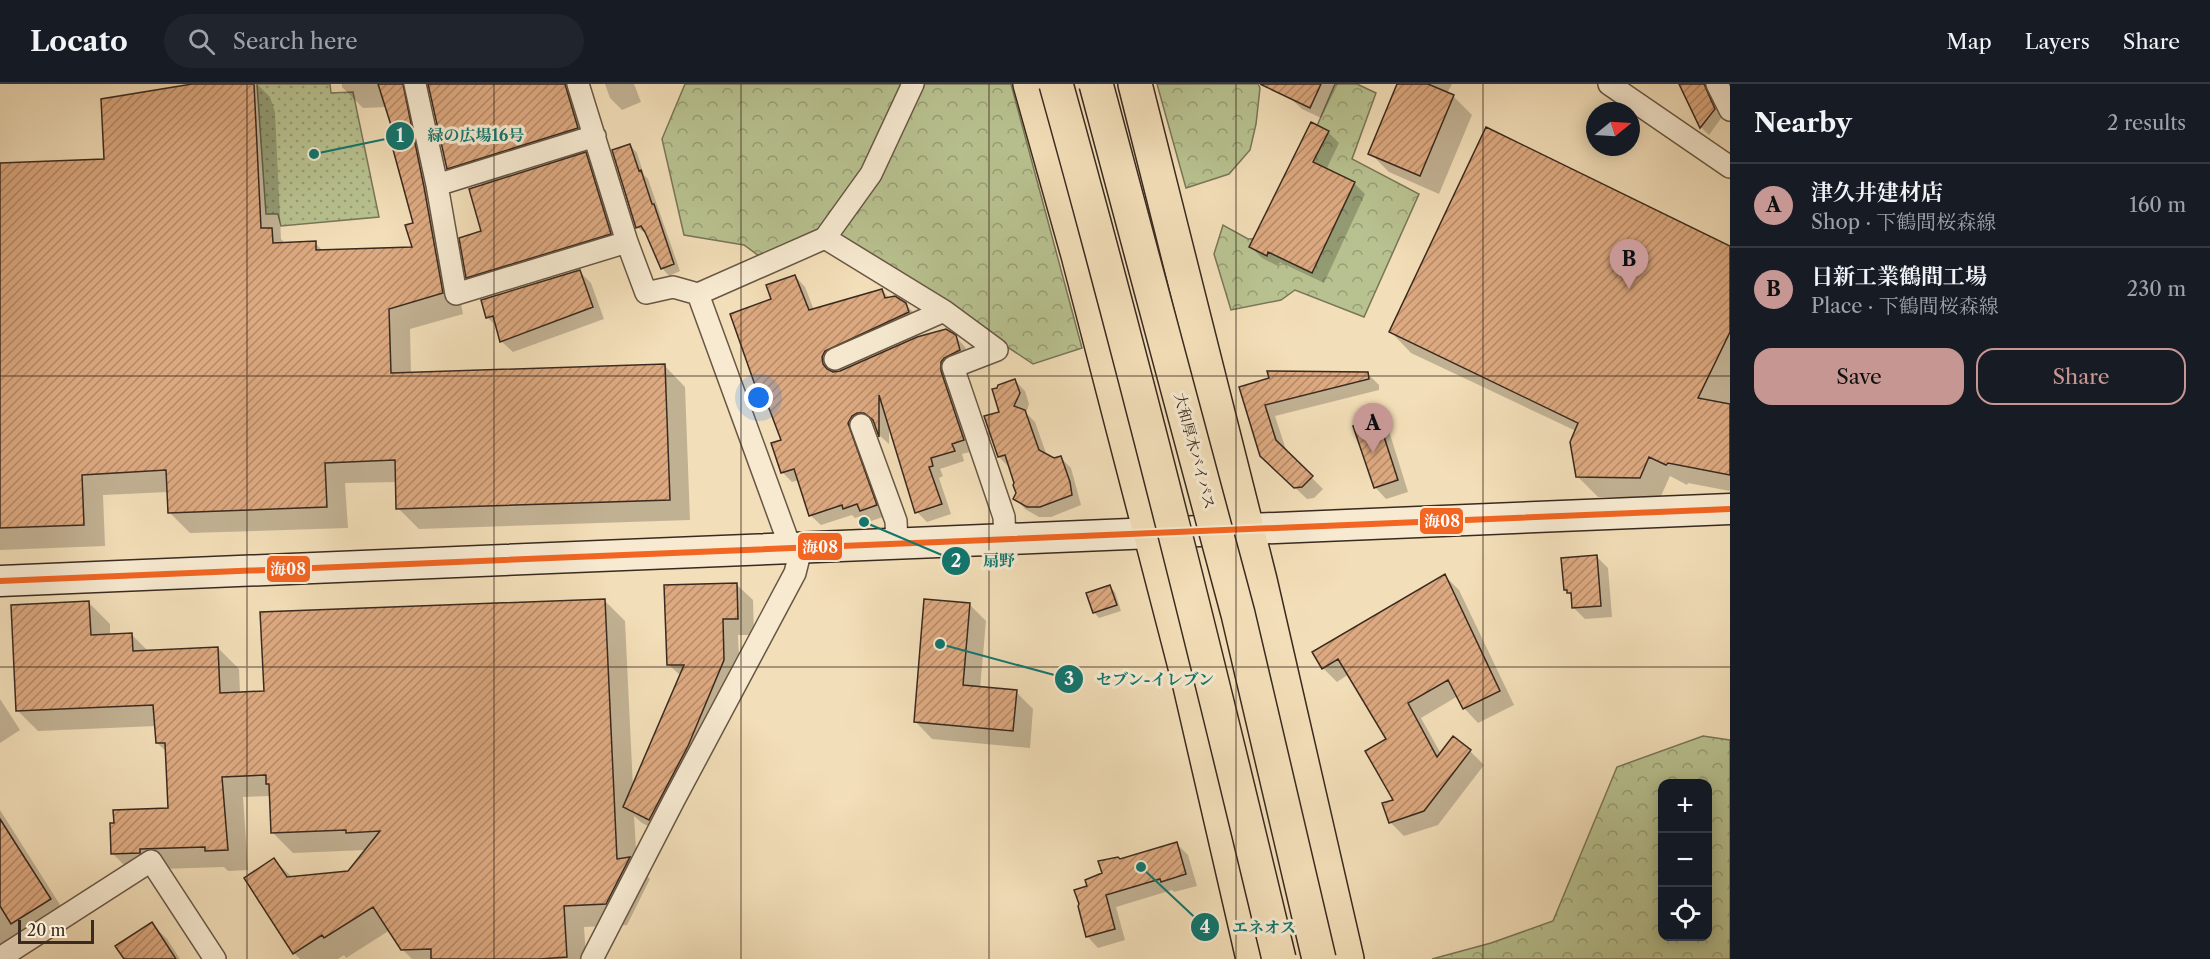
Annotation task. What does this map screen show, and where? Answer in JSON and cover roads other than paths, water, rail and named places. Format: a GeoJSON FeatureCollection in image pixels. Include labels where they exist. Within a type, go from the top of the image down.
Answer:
{"type":"FeatureCollection","features":[{"type":"Feature","properties":{"kind":"highway"},"geometry":{"type":"LineString","coordinates":[[1030,84],[1078,255],[1190,686],[1253,959]]}},
{"type":"Feature","properties":{"kind":"highway"},"geometry":{"type":"LineString","coordinates":[[1056,84],[1102,250],[1197,616],[1279,959]]}},
{"type":"Feature","properties":{"kind":"highway","name":"大和厚木バイパス"},"geometry":{"type":"LineString","coordinates":[[1096,84],[1238,614],[1319,959]]}},
{"type":"Feature","properties":{"kind":"highway"},"geometry":{"type":"LineString","coordinates":[[1135,84],[1247,531],[1347,959]]}},
{"type":"Feature","properties":{"kind":"street"},"geometry":{"type":"LineString","coordinates":[[415,84],[456,294],[627,242]]}},
{"type":"Feature","properties":{"kind":"street"},"geometry":{"type":"LineString","coordinates":[[578,84],[627,242],[646,293],[674,287],[698,294],[825,238],[871,174],[914,84]]}},
{"type":"Feature","properties":{"kind":"street"},"geometry":{"type":"LineString","coordinates":[[1609,84],[1730,167]]}},
{"type":"Feature","properties":{"kind":"street"},"geometry":{"type":"LineString","coordinates":[[1717,84],[1729,105]]}},
{"type":"Feature","properties":{"kind":"street"},"geometry":{"type":"LineString","coordinates":[[436,185],[595,136]]}},
{"type":"Feature","properties":{"kind":"street"},"geometry":{"type":"LineString","coordinates":[[825,238],[944,311],[997,350],[952,367],[1004,516],[1005,540]]}},
{"type":"Feature","properties":{"kind":"street"},"geometry":{"type":"LineString","coordinates":[[592,959],[795,573],[796,549],[698,294]]}},
{"type":"Feature","properties":{"kind":"street"},"geometry":{"type":"LineString","coordinates":[[835,359],[944,311]]}},
{"type":"Feature","properties":{"kind":"street"},"geometry":{"type":"LineString","coordinates":[[861,425],[896,521],[897,544]]}},
{"type":"Feature","properties":{"kind":"street"},"geometry":{"type":"LineString","coordinates":[[0,581],[1247,531],[1730,509]]}},
{"type":"Feature","properties":{"kind":"street"},"geometry":{"type":"LineString","coordinates":[[0,958],[151,861],[215,959]]}},
{"type":"Feature","properties":{"kind":"place","name":"緑の広場16号"},"geometry":{"type":"Point","coordinates":[314,154]}},
{"type":"Feature","properties":{"kind":"place","name":"日新工業鶴間工場"},"geometry":{"type":"Point","coordinates":[1629,289]}},
{"type":"Feature","properties":{"kind":"place","name":"津久井建材店"},"geometry":{"type":"Point","coordinates":[1373,453]}},
{"type":"Feature","properties":{"kind":"place","name":"扇野"},"geometry":{"type":"Point","coordinates":[864,522]}},
{"type":"Feature","properties":{"kind":"place","name":"セブン-イレブン"},"geometry":{"type":"Point","coordinates":[940,644]}},
{"type":"Feature","properties":{"kind":"place","name":"エネオス"},"geometry":{"type":"Point","coordinates":[1141,867]}}]}
